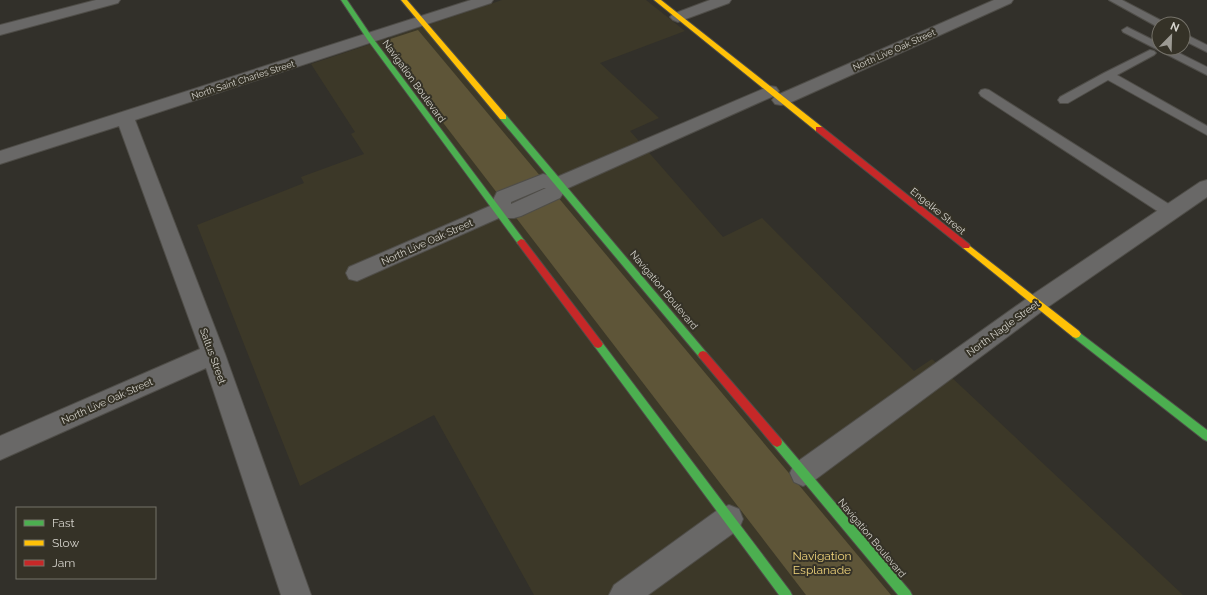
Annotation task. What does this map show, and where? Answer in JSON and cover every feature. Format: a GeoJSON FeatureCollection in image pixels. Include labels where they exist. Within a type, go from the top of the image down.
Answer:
{"type":"FeatureCollection","features":[{"type":"Feature","properties":{"kind":"main road","name":"Navigation Boulevard"},"geometry":{"type":"LineString","coordinates":[[344,0],[369,38],[497,211],[786,595]]}},
{"type":"Feature","properties":{"kind":"main road","name":"Navigation Boulevard"},"geometry":{"type":"LineString","coordinates":[[404,0],[906,595]]}},
{"type":"Feature","properties":{"kind":"main road","name":"Engelke Street"},"geometry":{"type":"LineString","coordinates":[[657,0],[1036,303],[1207,436]]}},
{"type":"Feature","properties":{"kind":"street"},"geometry":{"type":"LineString","coordinates":[[0,30],[113,0]]}},
{"type":"Feature","properties":{"kind":"street","name":"North Saint Charles Street"},"geometry":{"type":"LineString","coordinates":[[0,158],[486,0]]}},
{"type":"Feature","properties":{"kind":"street"},"geometry":{"type":"LineString","coordinates":[[678,17],[724,0]]}},
{"type":"Feature","properties":{"kind":"street","name":"North Live Oak Street"},"geometry":{"type":"LineString","coordinates":[[357,273],[497,211],[514,211],[553,193],[559,184],[1006,0]]}},
{"type":"Feature","properties":{"kind":"street","name":"Saltus Street"},"geometry":{"type":"LineString","coordinates":[[125,118],[213,354],[296,595]]}},
{"type":"Feature","properties":{"kind":"street","name":"North Nagle Street"},"geometry":{"type":"LineString","coordinates":[[803,473],[1036,303],[1207,187]]}},
{"type":"Feature","properties":{"kind":"street","name":"North Live Oak Street"},"geometry":{"type":"LineString","coordinates":[[0,448],[213,354]]}},
{"type":"Feature","properties":{"kind":"street"},"geometry":{"type":"LineString","coordinates":[[624,595],[729,519]]}},
{"type":"Feature","properties":{"kind":"lane"},"geometry":{"type":"LineString","coordinates":[[1114,0],[1151,19]]}},
{"type":"Feature","properties":{"kind":"lane"},"geometry":{"type":"LineString","coordinates":[[1127,30],[1151,45]]}},
{"type":"Feature","properties":{"kind":"lane"},"geometry":{"type":"LineString","coordinates":[[1191,40],[1207,48]]}},
{"type":"Feature","properties":{"kind":"lane"},"geometry":{"type":"LineString","coordinates":[[1064,100],[1151,52]]}},
{"type":"Feature","properties":{"kind":"lane"},"geometry":{"type":"LineString","coordinates":[[1172,56],[1207,72]]}},
{"type":"Feature","properties":{"kind":"lane"},"geometry":{"type":"LineString","coordinates":[[1108,75],[1207,131]]}},
{"type":"Feature","properties":{"kind":"lane"},"geometry":{"type":"LineString","coordinates":[[985,94],[1170,212]]}},
{"type":"Feature","properties":{"kind":"shaded area"},"geometry":{"type":"Polygon","coordinates":[[[502,0],[646,0],[685,31],[600,63],[659,118],[630,131],[723,237],[762,218],[914,371],[932,359],[1183,595],[534,595],[434,415],[300,486],[197,225],[304,183],[301,177],[364,154],[351,134],[355,132],[311,64],[502,0]]]}},
{"type":"Feature","properties":{"kind":"green space","name":"Navigation Esplanade"},"geometry":{"type":"Polygon","coordinates":[[[418,30],[891,595],[806,595],[381,42],[418,30]]]}},
{"type":"Feature","properties":{"kind":"traffic: fast"},"geometry":{"type":"LineString","coordinates":[[344,0],[369,38],[521,242]]}},
{"type":"Feature","properties":{"kind":"traffic: fast"},"geometry":{"type":"LineString","coordinates":[[503,117],[703,355]]}},
{"type":"Feature","properties":{"kind":"traffic: fast"},"geometry":{"type":"LineString","coordinates":[[1076,334],[1207,436]]}},
{"type":"Feature","properties":{"kind":"traffic: fast"},"geometry":{"type":"LineString","coordinates":[[598,344],[786,595]]}},
{"type":"Feature","properties":{"kind":"traffic: fast"},"geometry":{"type":"LineString","coordinates":[[777,442],[906,595]]}},
{"type":"Feature","properties":{"kind":"traffic: slow"},"geometry":{"type":"LineString","coordinates":[[404,0],[503,117]]}},
{"type":"Feature","properties":{"kind":"traffic: slow"},"geometry":{"type":"LineString","coordinates":[[657,0],[819,129]]}},
{"type":"Feature","properties":{"kind":"traffic: slow"},"geometry":{"type":"LineString","coordinates":[[966,246],[1076,334]]}},
{"type":"Feature","properties":{"kind":"traffic: jam"},"geometry":{"type":"LineString","coordinates":[[819,129],[966,246]]}},
{"type":"Feature","properties":{"kind":"traffic: jam"},"geometry":{"type":"LineString","coordinates":[[521,242],[598,344]]}},
{"type":"Feature","properties":{"kind":"traffic: jam"},"geometry":{"type":"LineString","coordinates":[[703,355],[777,442]]}}]}
